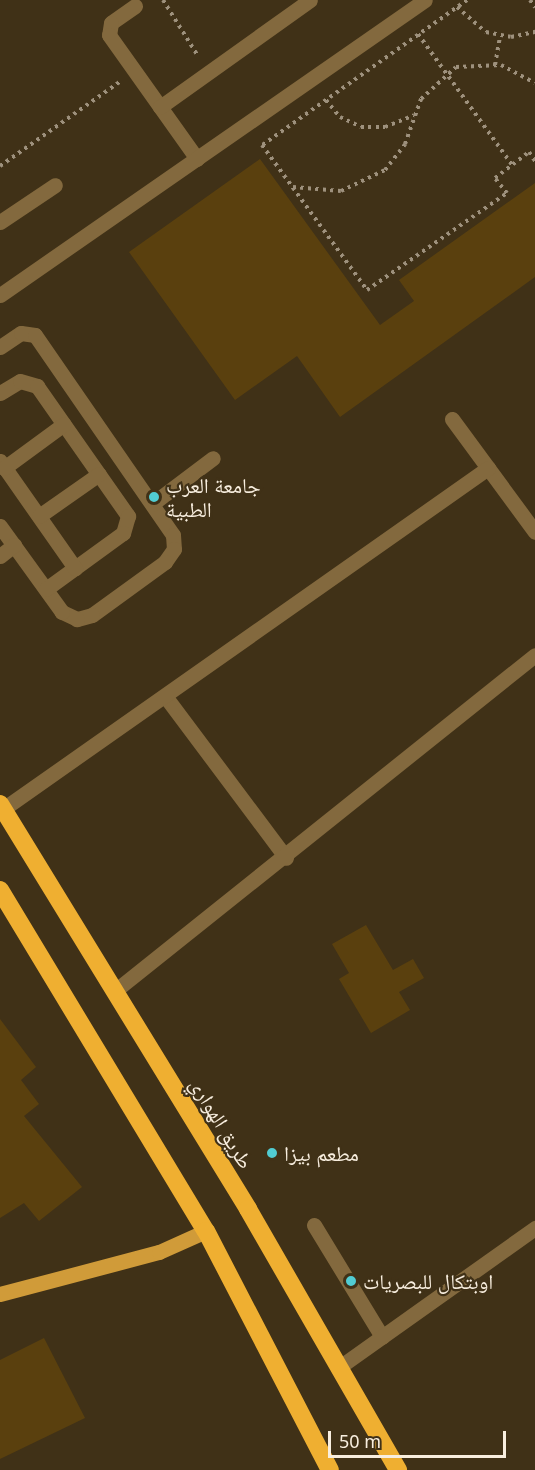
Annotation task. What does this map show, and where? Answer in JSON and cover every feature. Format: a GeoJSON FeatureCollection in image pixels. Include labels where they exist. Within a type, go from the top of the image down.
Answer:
{"type":"FeatureCollection","features":[{"type":"Feature","properties":{"kind":"highway","name":"طريق الهواري"},"geometry":{"type":"LineString","coordinates":[[2,807],[116,990],[398,1470]]}},
{"type":"Feature","properties":{"kind":"highway"},"geometry":{"type":"LineString","coordinates":[[0,890],[206,1231],[330,1470]]}},
{"type":"Feature","properties":{"kind":"main road"},"geometry":{"type":"LineString","coordinates":[[0,1294],[159,1252],[206,1231]]}},
{"type":"Feature","properties":{"kind":"street"},"geometry":{"type":"LineString","coordinates":[[160,107],[310,0]]}},
{"type":"Feature","properties":{"kind":"street"},"geometry":{"type":"LineString","coordinates":[[0,295],[425,0]]}},
{"type":"Feature","properties":{"kind":"street"},"geometry":{"type":"LineString","coordinates":[[135,6],[109,29],[134,71],[197,159]]}},
{"type":"Feature","properties":{"kind":"street"},"geometry":{"type":"LineString","coordinates":[[0,222],[55,185]]}},
{"type":"Feature","properties":{"kind":"street"},"geometry":{"type":"LineString","coordinates":[[0,347],[21,333],[35,335],[173,535],[174,549],[165,562],[85,619],[62,612],[0,526]]}},
{"type":"Feature","properties":{"kind":"street"},"geometry":{"type":"LineString","coordinates":[[0,393],[20,381],[32,382],[99,474],[128,523],[123,533],[46,589]]}},
{"type":"Feature","properties":{"kind":"street"},"geometry":{"type":"LineString","coordinates":[[452,418],[535,532]]}},
{"type":"Feature","properties":{"kind":"street"},"geometry":{"type":"LineString","coordinates":[[64,424],[2,465],[75,568]]}},
{"type":"Feature","properties":{"kind":"street"},"geometry":{"type":"LineString","coordinates":[[152,504],[213,458]]}},
{"type":"Feature","properties":{"kind":"street"},"geometry":{"type":"LineString","coordinates":[[2,807],[165,696],[488,468]]}},
{"type":"Feature","properties":{"kind":"street"},"geometry":{"type":"LineString","coordinates":[[39,516],[99,474]]}},
{"type":"Feature","properties":{"kind":"street"},"geometry":{"type":"LineString","coordinates":[[0,556],[14,545]]}},
{"type":"Feature","properties":{"kind":"street"},"geometry":{"type":"LineString","coordinates":[[116,990],[286,858],[535,655]]}},
{"type":"Feature","properties":{"kind":"street"},"geometry":{"type":"LineString","coordinates":[[165,696],[286,858]]}},
{"type":"Feature","properties":{"kind":"street"},"geometry":{"type":"LineString","coordinates":[[314,1225],[382,1337]]}},
{"type":"Feature","properties":{"kind":"street"},"geometry":{"type":"LineString","coordinates":[[338,1368],[535,1228]]}},
{"type":"Feature","properties":{"kind":"path"},"geometry":{"type":"LineString","coordinates":[[163,0],[208,72]]}},
{"type":"Feature","properties":{"kind":"path"},"geometry":{"type":"LineString","coordinates":[[467,0],[262,146],[367,290],[507,193],[495,178],[529,152],[535,161]]}},
{"type":"Feature","properties":{"kind":"path"},"geometry":{"type":"LineString","coordinates":[[530,0],[535,7]]}},
{"type":"Feature","properties":{"kind":"path"},"geometry":{"type":"LineString","coordinates":[[457,7],[475,26],[500,36],[535,32]]}},
{"type":"Feature","properties":{"kind":"path"},"geometry":{"type":"LineString","coordinates":[[405,14],[512,165]]}},
{"type":"Feature","properties":{"kind":"path"},"geometry":{"type":"LineString","coordinates":[[495,65],[500,36]]}},
{"type":"Feature","properties":{"kind":"path"},"geometry":{"type":"LineString","coordinates":[[292,188],[341,191],[372,179],[400,152],[414,114],[430,87],[446,73],[471,63],[495,65],[535,83]]}},
{"type":"Feature","properties":{"kind":"path"},"geometry":{"type":"LineString","coordinates":[[0,166],[134,71]]}},
{"type":"Feature","properties":{"kind":"path"},"geometry":{"type":"LineString","coordinates":[[326,100],[340,117],[361,127],[385,127],[414,114]]}},
{"type":"Feature","properties":{"kind":"building"},"geometry":{"type":"Polygon","coordinates":[[[260,159],[380,325],[414,301],[399,280],[535,183],[535,277],[340,417],[297,356],[235,400],[129,252],[260,159]]]}},
{"type":"Feature","properties":{"kind":"building"},"geometry":{"type":"Polygon","coordinates":[[[366,925],[393,970],[413,959],[424,978],[399,992],[410,1010],[371,1033],[339,979],[349,973],[332,944],[366,925]]]}},
{"type":"Feature","properties":{"kind":"building"},"geometry":{"type":"Polygon","coordinates":[[[0,1019],[36,1067],[21,1080],[39,1104],[24,1116],[82,1187],[39,1221],[24,1203],[0,1218],[0,1019]]]}},
{"type":"Feature","properties":{"kind":"building"},"geometry":{"type":"Polygon","coordinates":[[[44,1338],[85,1418],[0,1459],[0,1360],[44,1338]]]}},
{"type":"Feature","properties":{"kind":"place","name":"جامعة العرب الطبية"},"geometry":{"type":"Point","coordinates":[154,497]}},
{"type":"Feature","properties":{"kind":"place","name":"مطعم بيزا"},"geometry":{"type":"Point","coordinates":[272,1153]}},
{"type":"Feature","properties":{"kind":"place","name":"اوبتكال للبصريات"},"geometry":{"type":"Point","coordinates":[351,1281]}}]}
